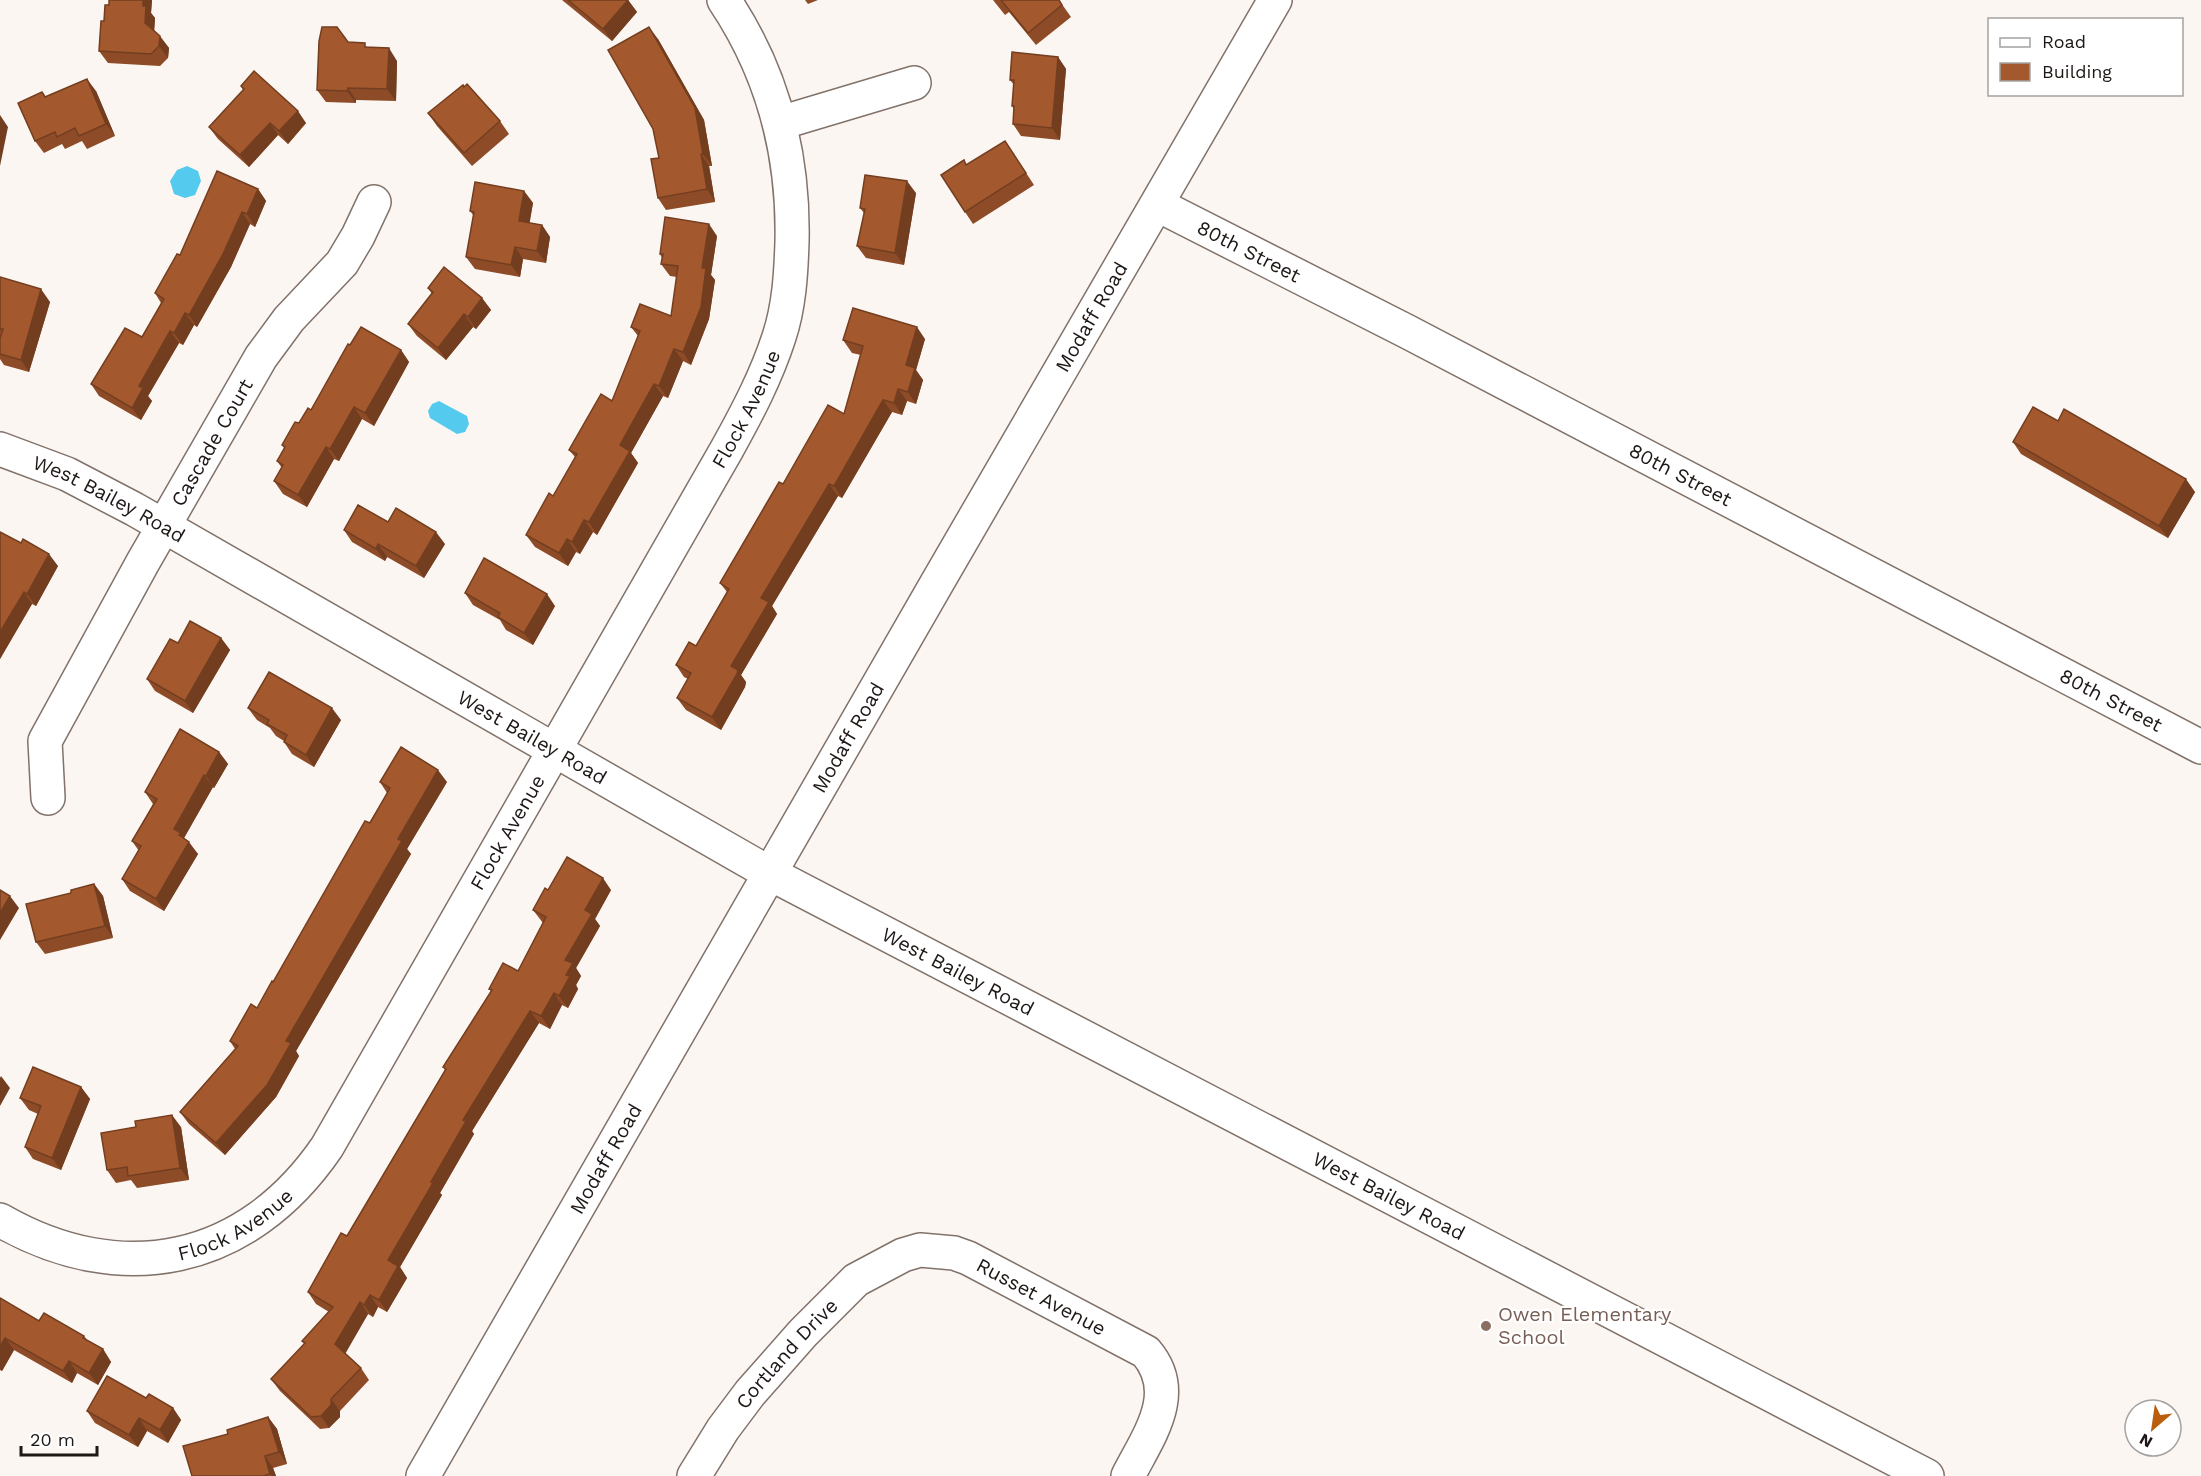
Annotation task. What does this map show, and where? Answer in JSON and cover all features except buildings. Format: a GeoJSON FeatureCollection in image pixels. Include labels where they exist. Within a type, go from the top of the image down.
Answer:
{"type":"FeatureCollection","features":[{"type":"Feature","properties":{"kind":"street","name":"Flock Avenue"},"geometry":{"type":"LineString","coordinates":[[0,1220],[66,1250],[100,1256],[162,1258],[197,1249],[230,1236],[256,1222],[287,1196],[314,1167],[327,1147],[728,449],[759,390],[780,335],[791,277],[793,204],[785,144],[759,60],[739,21],[724,0]]}},
{"type":"Feature","properties":{"kind":"street","name":"Modaff Road"},"geometry":{"type":"LineString","coordinates":[[423,1476],[1275,0]]}},
{"type":"Feature","properties":{"kind":"street"},"geometry":{"type":"LineString","coordinates":[[780,123],[914,82]]}},
{"type":"Feature","properties":{"kind":"street","name":"Cascade Court"},"geometry":{"type":"LineString","coordinates":[[48,798],[45,741],[165,526],[274,338],[342,263],[374,202]]}},
{"type":"Feature","properties":{"kind":"street","name":"80th Street"},"geometry":{"type":"LineString","coordinates":[[1158,205],[2201,747]]}},
{"type":"Feature","properties":{"kind":"street","name":"West Bailey Road"},"geometry":{"type":"LineString","coordinates":[[0,449],[67,474],[165,526],[770,873],[1927,1476]]}},
{"type":"Feature","properties":{"kind":"street","name":"Russet Avenue"},"geometry":{"type":"LineString","coordinates":[[903,1255],[920,1250],[936,1250],[968,1258],[1146,1352],[1156,1363],[1162,1378],[1163,1394],[1157,1419],[1128,1476]]}},
{"type":"Feature","properties":{"kind":"street","name":"Cortland Drive"},"geometry":{"type":"LineString","coordinates":[[693,1476],[723,1429],[750,1393],[803,1333],[856,1280],[903,1255]]}},
{"type":"Feature","properties":{"kind":"water"},"geometry":{"type":"Polygon","coordinates":[[[187,166],[198,171],[201,181],[195,195],[185,198],[174,194],[170,181],[177,170],[187,166]]]}},
{"type":"Feature","properties":{"kind":"water"},"geometry":{"type":"Polygon","coordinates":[[[439,401],[467,416],[469,424],[465,432],[457,434],[430,418],[428,411],[432,404],[439,401]]]}},
{"type":"Feature","properties":{"kind":"place","name":"Owen Elementary School"},"geometry":{"type":"Point","coordinates":[1486,1326]}}]}
